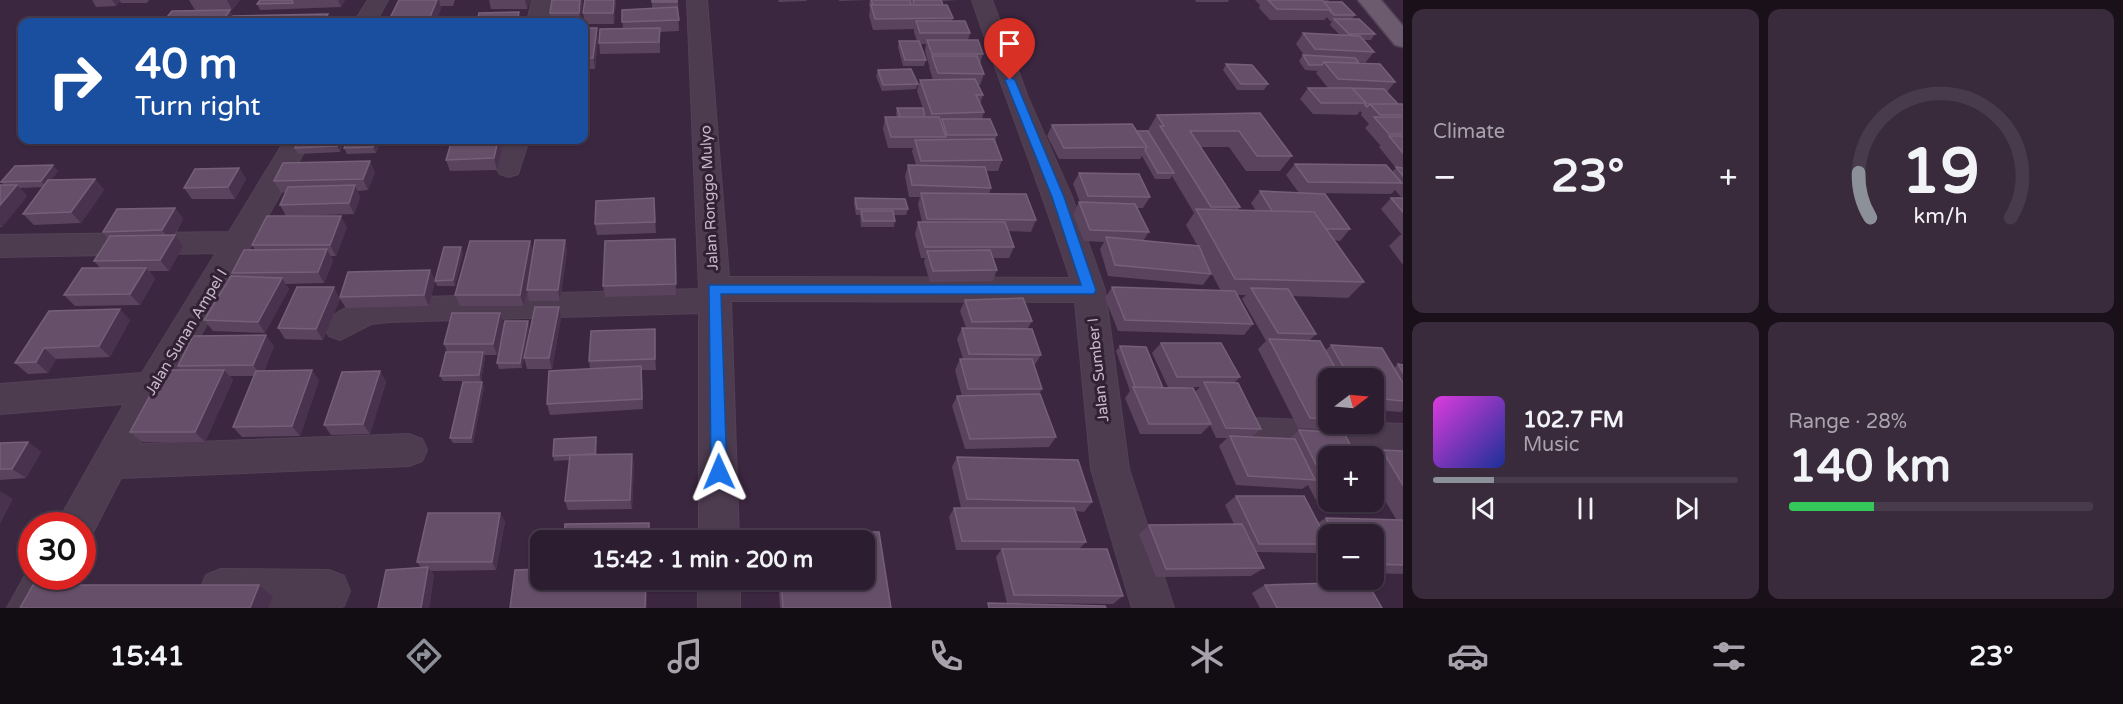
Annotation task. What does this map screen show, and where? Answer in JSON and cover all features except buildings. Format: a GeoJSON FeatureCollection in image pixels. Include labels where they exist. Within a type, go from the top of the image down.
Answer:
{"type":"FeatureCollection","features":[{"type":"Feature","properties":{"kind":"main road"},"geometry":{"type":"LineString","coordinates":[[1369,0],[1403,40]]}},
{"type":"Feature","properties":{"kind":"street"},"geometry":{"type":"LineString","coordinates":[[368,18],[378,0]]}},
{"type":"Feature","properties":{"kind":"street"},"geometry":{"type":"LineString","coordinates":[[539,18],[542,0]]}},
{"type":"Feature","properties":{"kind":"street","name":"Jalan Ronggo Mulyo"},"geometry":{"type":"LineString","coordinates":[[697,0],[714,295],[719,530]]}},
{"type":"Feature","properties":{"kind":"street","name":"Jalan Sumber I"},"geometry":{"type":"LineString","coordinates":[[982,0],[1017,100],[1058,197],[1089,290],[1110,469],[1153,608]]}},
{"type":"Feature","properties":{"kind":"street","name":"Jalan Sunan Ampel I"},"geometry":{"type":"LineString","coordinates":[[83,512],[152,387],[296,144]]}},
{"type":"Feature","properties":{"kind":"street"},"geometry":{"type":"LineString","coordinates":[[509,168],[515,144]]}},
{"type":"Feature","properties":{"kind":"street"},"geometry":{"type":"LineString","coordinates":[[0,246],[239,242]]}},
{"type":"Feature","properties":{"kind":"street"},"geometry":{"type":"LineString","coordinates":[[340,327],[365,313],[388,310],[714,295],[1089,290]]}},
{"type":"Feature","properties":{"kind":"street"},"geometry":{"type":"LineString","coordinates":[[0,399],[152,387]]}},
{"type":"Feature","properties":{"kind":"street"},"geometry":{"type":"LineString","coordinates":[[1253,435],[1403,440]]}},
{"type":"Feature","properties":{"kind":"street"},"geometry":{"type":"LineString","coordinates":[[112,462],[409,450]]}},
{"type":"Feature","properties":{"kind":"street"},"geometry":{"type":"LineString","coordinates":[[179,589],[329,591]]}},
{"type":"Feature","properties":{"kind":"street"},"geometry":{"type":"LineString","coordinates":[[38,591],[62,590]]}},
{"type":"Feature","properties":{"kind":"street"},"geometry":{"type":"LineString","coordinates":[[719,590],[719,608]]}},
{"type":"Feature","properties":{"kind":"route"},"geometry":{"type":"LineString","coordinates":[[719,472],[714,289],[1089,290],[1072,247],[1058,197],[1010,80]]}}]}
